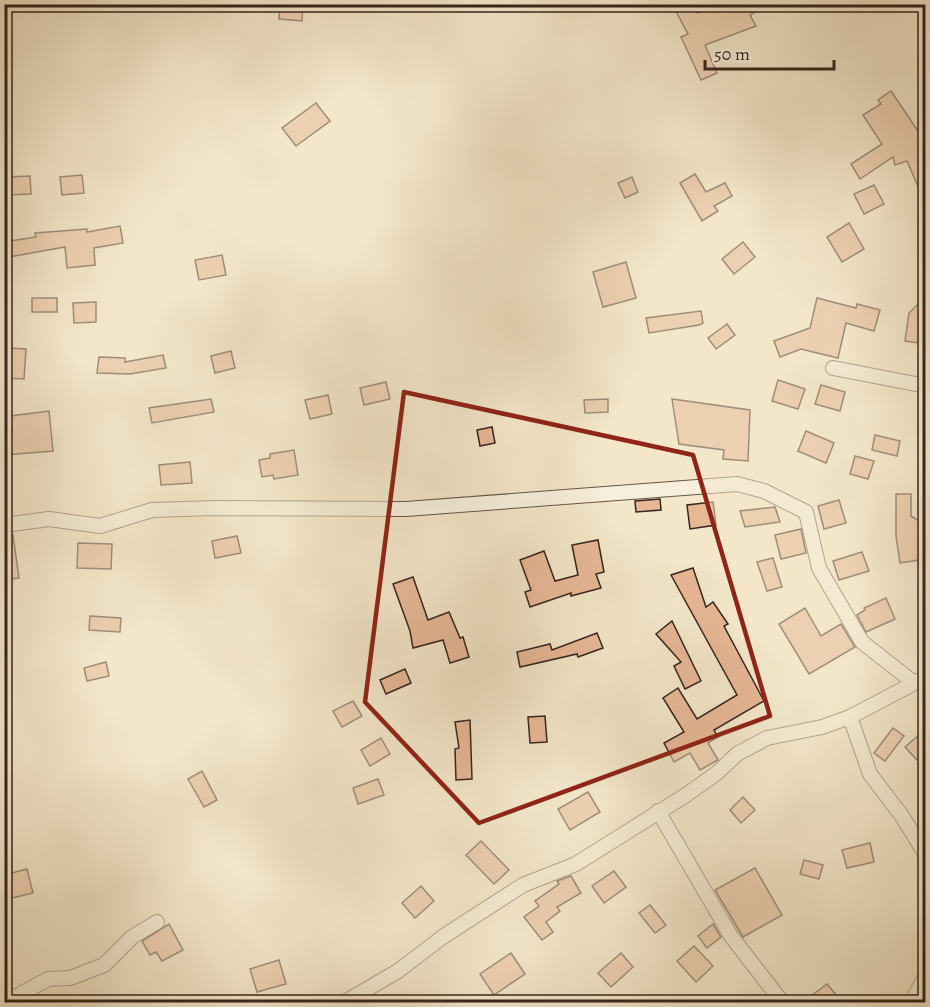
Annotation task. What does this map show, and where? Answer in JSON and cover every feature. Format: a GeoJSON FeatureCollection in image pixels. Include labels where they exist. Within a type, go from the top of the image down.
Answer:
{"type":"FeatureCollection","features":[{"type":"Feature","properties":{"kind":"street"},"geometry":{"type":"LineString","coordinates":[[833,368],[926,386]]}},
{"type":"Feature","properties":{"kind":"street"},"geometry":{"type":"LineString","coordinates":[[4,525],[49,519],[100,526],[152,510],[194,508],[406,509],[737,484],[764,491],[806,512],[819,568],[862,642],[919,680],[850,717],[822,727],[767,738],[737,754],[700,785],[576,864],[523,885],[444,936],[398,971],[345,1002]]}},
{"type":"Feature","properties":{"kind":"street"},"geometry":{"type":"LineString","coordinates":[[850,717],[870,774],[902,816],[926,855]]}},
{"type":"Feature","properties":{"kind":"street"},"geometry":{"type":"LineString","coordinates":[[658,811],[731,936],[782,1002]]}},
{"type":"Feature","properties":{"kind":"street"},"geometry":{"type":"LineString","coordinates":[[6,1002],[48,979],[70,978],[104,965],[132,937],[157,922]]}},
{"type":"Feature","properties":{"kind":"street"},"geometry":{"type":"LineString","coordinates":[[910,1002],[926,976]]}},
{"type":"Feature","properties":{"kind":"highlighted area"},"geometry":{"type":"Polygon","coordinates":[[[404,392],[693,455],[770,716],[479,823],[365,702],[404,392]]]}},
{"type":"Feature","properties":{"kind":"building"},"geometry":{"type":"Polygon","coordinates":[[[280,4],[303,4],[302,21],[279,19],[280,4]]]}},
{"type":"Feature","properties":{"kind":"building"},"geometry":{"type":"Polygon","coordinates":[[[672,4],[694,4],[698,13],[716,4],[769,4],[750,15],[756,26],[705,45],[717,73],[701,80],[681,37],[688,34],[672,4]]]}},
{"type":"Feature","properties":{"kind":"building"},"geometry":{"type":"Polygon","coordinates":[[[891,91],[926,143],[926,205],[907,161],[895,165],[893,157],[860,179],[851,164],[882,144],[863,115],[881,104],[878,100],[891,91]]]}},
{"type":"Feature","properties":{"kind":"building"},"geometry":{"type":"Polygon","coordinates":[[[316,103],[330,121],[296,146],[282,128],[316,103]]]}},
{"type":"Feature","properties":{"kind":"building"},"geometry":{"type":"Polygon","coordinates":[[[695,174],[706,192],[725,183],[732,196],[714,206],[718,211],[702,221],[680,183],[695,174]]]}},
{"type":"Feature","properties":{"kind":"building"},"geometry":{"type":"Polygon","coordinates":[[[82,175],[84,193],[62,195],[60,177],[82,175]]]}},
{"type":"Feature","properties":{"kind":"building"},"geometry":{"type":"Polygon","coordinates":[[[30,176],[31,194],[8,195],[7,177],[30,176]]]}},
{"type":"Feature","properties":{"kind":"building"},"geometry":{"type":"Polygon","coordinates":[[[632,177],[638,192],[625,198],[618,183],[632,177]]]}},
{"type":"Feature","properties":{"kind":"building"},"geometry":{"type":"Polygon","coordinates":[[[874,185],[884,204],[864,214],[854,194],[874,185]]]}},
{"type":"Feature","properties":{"kind":"building"},"geometry":{"type":"Polygon","coordinates":[[[849,223],[864,249],[842,262],[827,237],[849,223]]]}},
{"type":"Feature","properties":{"kind":"building"},"geometry":{"type":"Polygon","coordinates":[[[120,226],[123,243],[94,248],[95,265],[67,268],[65,247],[9,257],[9,254],[4,254],[4,242],[36,237],[35,233],[87,229],[87,232],[120,226]]]}},
{"type":"Feature","properties":{"kind":"building"},"geometry":{"type":"Polygon","coordinates":[[[743,242],[755,257],[734,274],[722,259],[743,242]]]}},
{"type":"Feature","properties":{"kind":"building"},"geometry":{"type":"Polygon","coordinates":[[[222,255],[226,275],[199,280],[195,260],[222,255]]]}},
{"type":"Feature","properties":{"kind":"building"},"geometry":{"type":"Polygon","coordinates":[[[626,262],[636,298],[603,307],[593,272],[626,262]]]}},
{"type":"Feature","properties":{"kind":"building"},"geometry":{"type":"Polygon","coordinates":[[[926,296],[926,344],[905,341],[909,313],[926,296]]]}},
{"type":"Feature","properties":{"kind":"building"},"geometry":{"type":"Polygon","coordinates":[[[32,298],[57,298],[57,312],[32,312],[32,298]]]}},
{"type":"Feature","properties":{"kind":"building"},"geometry":{"type":"Polygon","coordinates":[[[817,298],[856,308],[857,304],[880,310],[874,331],[846,323],[838,358],[801,349],[780,357],[774,341],[810,328],[817,298]]]}},
{"type":"Feature","properties":{"kind":"building"},"geometry":{"type":"Polygon","coordinates":[[[96,302],[96,322],[74,323],[73,303],[96,302]]]}},
{"type":"Feature","properties":{"kind":"building"},"geometry":{"type":"Polygon","coordinates":[[[701,311],[703,323],[699,325],[649,333],[646,318],[701,311]]]}},
{"type":"Feature","properties":{"kind":"building"},"geometry":{"type":"Polygon","coordinates":[[[727,324],[735,335],[716,349],[708,338],[727,324]]]}},
{"type":"Feature","properties":{"kind":"building"},"geometry":{"type":"Polygon","coordinates":[[[7,348],[26,349],[24,379],[5,378],[7,348]]]}},
{"type":"Feature","properties":{"kind":"building"},"geometry":{"type":"Polygon","coordinates":[[[231,351],[235,368],[215,373],[211,356],[231,351]]]}},
{"type":"Feature","properties":{"kind":"building"},"geometry":{"type":"Polygon","coordinates":[[[163,355],[166,368],[130,374],[97,373],[99,357],[125,358],[125,362],[163,355]]]}},
{"type":"Feature","properties":{"kind":"building"},"geometry":{"type":"Polygon","coordinates":[[[778,380],[805,389],[798,409],[772,401],[778,380]]]}},
{"type":"Feature","properties":{"kind":"building"},"geometry":{"type":"Polygon","coordinates":[[[386,382],[390,399],[364,405],[360,388],[386,382]]]}},
{"type":"Feature","properties":{"kind":"building"},"geometry":{"type":"Polygon","coordinates":[[[821,385],[845,392],[840,411],[815,404],[821,385]]]}},
{"type":"Feature","properties":{"kind":"building"},"geometry":{"type":"Polygon","coordinates":[[[328,395],[332,414],[310,419],[305,400],[328,395]]]}},
{"type":"Feature","properties":{"kind":"building"},"geometry":{"type":"Polygon","coordinates":[[[211,399],[214,412],[152,423],[149,408],[211,399]]]}},
{"type":"Feature","properties":{"kind":"building"},"geometry":{"type":"Polygon","coordinates":[[[608,399],[608,412],[585,413],[584,400],[608,399]]]}},
{"type":"Feature","properties":{"kind":"building"},"geometry":{"type":"Polygon","coordinates":[[[672,399],[750,410],[748,461],[723,459],[724,450],[679,444],[672,399]]]}},
{"type":"Feature","properties":{"kind":"building"},"geometry":{"type":"Polygon","coordinates":[[[49,411],[53,451],[4,455],[4,430],[12,430],[10,416],[49,411]]]}},
{"type":"Feature","properties":{"kind":"building"},"geometry":{"type":"Polygon","coordinates":[[[492,427],[495,443],[480,446],[477,430],[492,427]]]}},
{"type":"Feature","properties":{"kind":"building"},"geometry":{"type":"Polygon","coordinates":[[[806,431],[834,443],[826,463],[798,451],[806,431]]]}},
{"type":"Feature","properties":{"kind":"building"},"geometry":{"type":"Polygon","coordinates":[[[875,435],[900,441],[897,456],[872,450],[875,435]]]}},
{"type":"Feature","properties":{"kind":"building"},"geometry":{"type":"Polygon","coordinates":[[[294,450],[298,475],[274,479],[273,475],[262,477],[259,460],[270,458],[270,454],[294,450]]]}},
{"type":"Feature","properties":{"kind":"building"},"geometry":{"type":"Polygon","coordinates":[[[855,456],[874,461],[868,479],[850,474],[855,456]]]}},
{"type":"Feature","properties":{"kind":"building"},"geometry":{"type":"Polygon","coordinates":[[[190,462],[192,483],[161,485],[159,465],[190,462]]]}},
{"type":"Feature","properties":{"kind":"building"},"geometry":{"type":"Polygon","coordinates":[[[896,494],[911,494],[911,516],[926,525],[926,559],[900,563],[896,536],[896,494]]]}},
{"type":"Feature","properties":{"kind":"building"},"geometry":{"type":"Polygon","coordinates":[[[660,499],[661,510],[636,512],[635,501],[660,499]]]}},
{"type":"Feature","properties":{"kind":"building"},"geometry":{"type":"Polygon","coordinates":[[[839,500],[846,523],[824,529],[818,506],[839,500]]]}},
{"type":"Feature","properties":{"kind":"building"},"geometry":{"type":"Polygon","coordinates":[[[713,502],[716,525],[690,529],[687,505],[713,502]]]}},
{"type":"Feature","properties":{"kind":"building"},"geometry":{"type":"Polygon","coordinates":[[[775,507],[780,522],[745,527],[740,511],[775,507]]]}},
{"type":"Feature","properties":{"kind":"building"},"geometry":{"type":"Polygon","coordinates":[[[801,529],[806,553],[781,559],[775,535],[801,529]]]}},
{"type":"Feature","properties":{"kind":"building"},"geometry":{"type":"Polygon","coordinates":[[[13,535],[19,578],[4,580],[4,536],[13,535]]]}},
{"type":"Feature","properties":{"kind":"building"},"geometry":{"type":"Polygon","coordinates":[[[237,536],[241,553],[215,558],[212,541],[237,536]]]}},
{"type":"Feature","properties":{"kind":"building"},"geometry":{"type":"Polygon","coordinates":[[[598,540],[604,572],[596,574],[601,588],[571,596],[571,593],[530,607],[525,592],[531,590],[520,560],[544,551],[555,581],[578,575],[572,545],[598,540]]]}},
{"type":"Feature","properties":{"kind":"building"},"geometry":{"type":"Polygon","coordinates":[[[78,543],[112,544],[111,569],[77,568],[78,543]]]}},
{"type":"Feature","properties":{"kind":"building"},"geometry":{"type":"Polygon","coordinates":[[[862,552],[869,571],[839,580],[833,561],[862,552]]]}},
{"type":"Feature","properties":{"kind":"building"},"geometry":{"type":"Polygon","coordinates":[[[773,558],[782,587],[767,591],[757,562],[773,558]]]}},
{"type":"Feature","properties":{"kind":"building"},"geometry":{"type":"Polygon","coordinates":[[[693,568],[706,607],[713,602],[728,624],[724,626],[764,701],[714,730],[718,737],[708,743],[718,760],[700,770],[690,753],[674,762],[664,743],[684,732],[663,698],[678,688],[697,719],[737,695],[671,575],[693,568]]]}},
{"type":"Feature","properties":{"kind":"building"},"geometry":{"type":"Polygon","coordinates":[[[413,577],[428,620],[449,612],[460,638],[463,637],[469,657],[450,663],[443,640],[413,648],[410,631],[393,584],[413,577]]]}},
{"type":"Feature","properties":{"kind":"building"},"geometry":{"type":"Polygon","coordinates":[[[886,598],[895,619],[866,632],[857,615],[865,610],[864,608],[886,598]]]}},
{"type":"Feature","properties":{"kind":"building"},"geometry":{"type":"Polygon","coordinates":[[[805,608],[821,636],[841,624],[855,647],[809,674],[779,624],[805,608]]]}},
{"type":"Feature","properties":{"kind":"building"},"geometry":{"type":"Polygon","coordinates":[[[90,616],[121,618],[120,632],[89,630],[90,616]]]}},
{"type":"Feature","properties":{"kind":"building"},"geometry":{"type":"Polygon","coordinates":[[[672,621],[701,681],[685,689],[674,666],[681,662],[656,634],[672,621]]]}},
{"type":"Feature","properties":{"kind":"building"},"geometry":{"type":"Polygon","coordinates":[[[597,633],[603,648],[578,657],[577,654],[520,667],[517,652],[550,644],[552,650],[597,633]]]}},
{"type":"Feature","properties":{"kind":"building"},"geometry":{"type":"Polygon","coordinates":[[[106,662],[109,676],[87,681],[84,668],[106,662]]]}},
{"type":"Feature","properties":{"kind":"building"},"geometry":{"type":"Polygon","coordinates":[[[405,669],[411,683],[386,694],[380,680],[405,669]]]}},
{"type":"Feature","properties":{"kind":"building"},"geometry":{"type":"Polygon","coordinates":[[[353,701],[362,716],[342,727],[333,711],[353,701]]]}},
{"type":"Feature","properties":{"kind":"building"},"geometry":{"type":"Polygon","coordinates":[[[545,716],[547,742],[530,743],[528,717],[545,716]]]}},
{"type":"Feature","properties":{"kind":"building"},"geometry":{"type":"Polygon","coordinates":[[[470,720],[472,779],[456,780],[455,749],[459,748],[455,722],[470,720]]]}},
{"type":"Feature","properties":{"kind":"building"},"geometry":{"type":"Polygon","coordinates":[[[893,728],[904,736],[885,761],[874,753],[893,728]]]}},
{"type":"Feature","properties":{"kind":"building"},"geometry":{"type":"Polygon","coordinates":[[[926,729],[926,752],[917,760],[905,747],[926,729]]]}},
{"type":"Feature","properties":{"kind":"building"},"geometry":{"type":"Polygon","coordinates":[[[381,738],[390,754],[370,766],[361,750],[381,738]]]}},
{"type":"Feature","properties":{"kind":"building"},"geometry":{"type":"Polygon","coordinates":[[[202,771],[217,800],[204,807],[188,779],[202,771]]]}},
{"type":"Feature","properties":{"kind":"building"},"geometry":{"type":"Polygon","coordinates":[[[378,779],[384,795],[358,804],[353,788],[378,779]]]}},
{"type":"Feature","properties":{"kind":"building"},"geometry":{"type":"Polygon","coordinates":[[[588,792],[600,812],[570,830],[558,809],[588,792]]]}},
{"type":"Feature","properties":{"kind":"building"},"geometry":{"type":"Polygon","coordinates":[[[743,797],[755,810],[741,823],[730,810],[743,797]]]}},
{"type":"Feature","properties":{"kind":"building"},"geometry":{"type":"Polygon","coordinates":[[[481,841],[509,870],[494,884],[466,855],[481,841]]]}},
{"type":"Feature","properties":{"kind":"building"},"geometry":{"type":"Polygon","coordinates":[[[870,843],[874,862],[847,868],[842,850],[870,843]]]}},
{"type":"Feature","properties":{"kind":"building"},"geometry":{"type":"Polygon","coordinates":[[[804,860],[823,865],[819,879],[800,874],[804,860]]]}},
{"type":"Feature","properties":{"kind":"building"},"geometry":{"type":"Polygon","coordinates":[[[755,868],[782,915],[743,937],[715,890],[755,868]]]}},
{"type":"Feature","properties":{"kind":"building"},"geometry":{"type":"Polygon","coordinates":[[[27,869],[33,893],[4,900],[4,875],[27,869]]]}},
{"type":"Feature","properties":{"kind":"building"},"geometry":{"type":"Polygon","coordinates":[[[614,871],[626,887],[604,903],[592,886],[614,871]]]}},
{"type":"Feature","properties":{"kind":"building"},"geometry":{"type":"Polygon","coordinates":[[[571,876],[581,893],[557,907],[560,911],[546,922],[553,932],[542,940],[524,917],[539,906],[535,901],[559,884],[557,881],[571,876]]]}},
{"type":"Feature","properties":{"kind":"building"},"geometry":{"type":"Polygon","coordinates":[[[421,886],[434,901],[415,918],[402,903],[421,886]]]}},
{"type":"Feature","properties":{"kind":"building"},"geometry":{"type":"Polygon","coordinates":[[[650,905],[666,925],[655,933],[639,913],[650,905]]]}},
{"type":"Feature","properties":{"kind":"building"},"geometry":{"type":"Polygon","coordinates":[[[169,924],[183,950],[162,961],[156,952],[150,955],[142,941],[169,924]]]}},
{"type":"Feature","properties":{"kind":"building"},"geometry":{"type":"Polygon","coordinates":[[[713,924],[721,937],[707,948],[698,936],[713,924]]]}},
{"type":"Feature","properties":{"kind":"building"},"geometry":{"type":"Polygon","coordinates":[[[694,946],[713,966],[696,982],[677,961],[694,946]]]}},
{"type":"Feature","properties":{"kind":"building"},"geometry":{"type":"Polygon","coordinates":[[[511,953],[525,974],[494,995],[480,974],[511,953]]]}},
{"type":"Feature","properties":{"kind":"building"},"geometry":{"type":"Polygon","coordinates":[[[621,953],[633,967],[611,987],[598,973],[621,953]]]}},
{"type":"Feature","properties":{"kind":"building"},"geometry":{"type":"Polygon","coordinates":[[[279,960],[286,984],[257,992],[250,969],[279,960]]]}},
{"type":"Feature","properties":{"kind":"building"},"geometry":{"type":"Polygon","coordinates":[[[827,984],[842,1002],[803,1002],[827,984]]]}}]}
